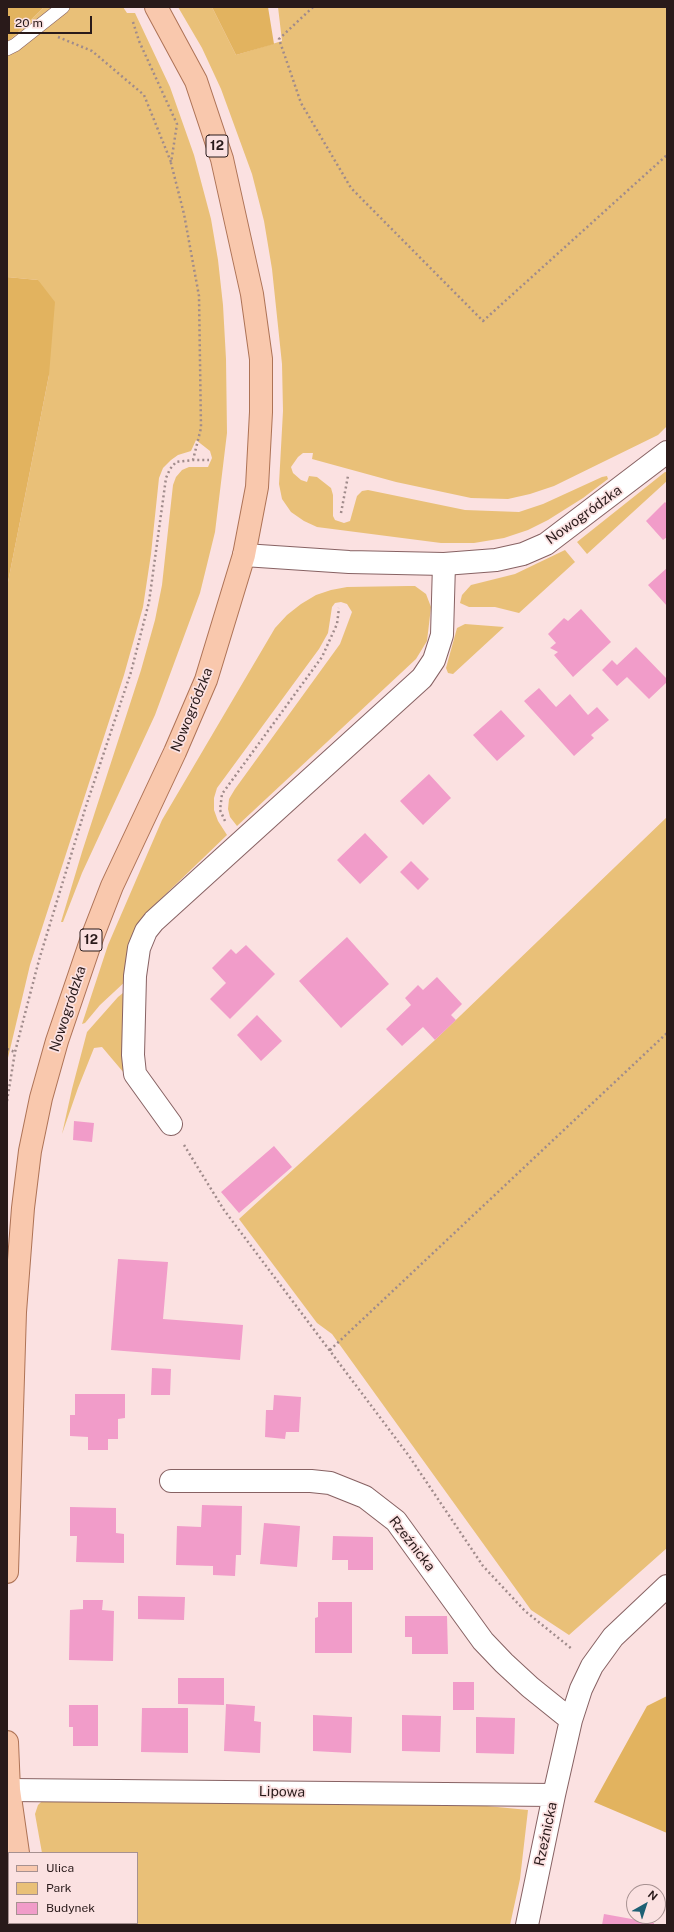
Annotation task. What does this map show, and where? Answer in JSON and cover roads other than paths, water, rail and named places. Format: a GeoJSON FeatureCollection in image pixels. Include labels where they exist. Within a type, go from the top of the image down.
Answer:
{"type":"FeatureCollection","features":[{"type":"Feature","properties":{"kind":"main road","name":"12"},"geometry":{"type":"LineString","coordinates":[[156,7],[198,88],[222,159],[252,294],[261,359],[261,412],[257,488],[244,555]]}},
{"type":"Feature","properties":{"kind":"main road","name":"Nowogródzka"},"geometry":{"type":"LineString","coordinates":[[7,1572],[15,1312],[23,1208],[30,1151],[40,1098],[92,935],[131,842],[175,752],[206,680],[244,555]]}},
{"type":"Feature","properties":{"kind":"main road"},"geometry":{"type":"LineString","coordinates":[[7,1742],[10,1818],[18,1852]]}},
{"type":"Feature","properties":{"kind":"street","name":"Nowogródzka"},"geometry":{"type":"LineString","coordinates":[[244,555],[348,562],[444,564],[496,560],[523,554],[546,544],[667,452]]}},
{"type":"Feature","properties":{"kind":"street"},"geometry":{"type":"LineString","coordinates":[[171,1124],[135,1074],[133,1055],[135,976],[139,948],[146,931],[154,921],[422,678],[434,660],[442,635],[444,564]]}},
{"type":"Feature","properties":{"kind":"street","name":"Rzeźnicka"},"geometry":{"type":"LineString","coordinates":[[171,1481],[310,1481],[330,1483],[365,1497],[396,1521],[483,1641],[530,1687],[572,1720]]}},
{"type":"Feature","properties":{"kind":"street","name":"Rzeźnicka"},"geometry":{"type":"LineString","coordinates":[[527,1925],[554,1795],[581,1689],[592,1666],[614,1637],[667,1586]]}},
{"type":"Feature","properties":{"kind":"street","name":"Lipowa"},"geometry":{"type":"LineString","coordinates":[[9,1790],[554,1795]]}},
{"type":"Feature","properties":{"kind":"lane"},"geometry":{"type":"LineString","coordinates":[[7,49],[15,45],[64,7]]}}]}
